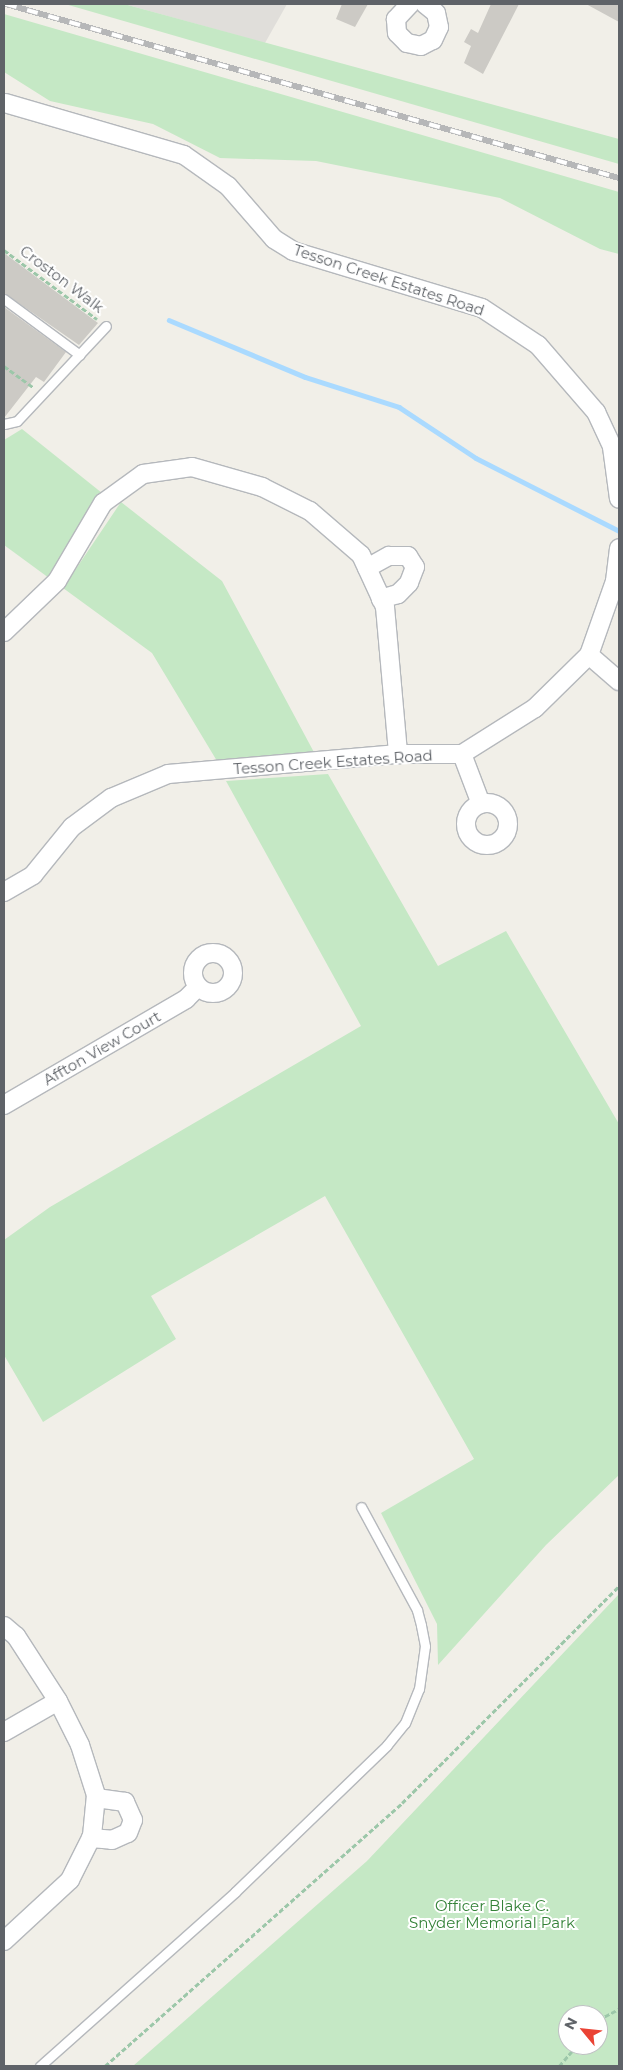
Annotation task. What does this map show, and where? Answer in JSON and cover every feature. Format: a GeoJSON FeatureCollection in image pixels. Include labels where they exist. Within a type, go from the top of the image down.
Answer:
{"type":"FeatureCollection","features":[{"type":"Feature","properties":{"kind":"street"},"geometry":{"type":"LineString","coordinates":[[410,4],[400,12],[396,26],[401,39],[413,46],[433,40],[439,27],[436,7]]}},
{"type":"Feature","properties":{"kind":"street","name":"Tesson Creek Estates Road"},"geometry":{"type":"LineString","coordinates":[[5,103],[184,155],[228,186],[274,239],[293,251],[482,308],[538,345],[596,412],[616,446],[619,494]]}},
{"type":"Feature","properties":{"kind":"street"},"geometry":{"type":"LineString","coordinates":[[4,632],[57,581],[103,503],[143,474],[192,467],[262,487],[310,511],[361,555],[381,599],[398,754]]}},
{"type":"Feature","properties":{"kind":"street"},"geometry":{"type":"LineString","coordinates":[[481,804],[462,754],[535,708],[589,655],[615,581],[619,548]]}},
{"type":"Feature","properties":{"kind":"street"},"geometry":{"type":"LineString","coordinates":[[367,568],[389,556],[408,556],[415,567],[409,583],[398,594],[381,599]]}},
{"type":"Feature","properties":{"kind":"street"},"geometry":{"type":"LineString","coordinates":[[589,655],[619,681]]}},
{"type":"Feature","properties":{"kind":"street","name":"Tesson Creek Estates Road"},"geometry":{"type":"LineString","coordinates":[[4,892],[33,875],[72,827],[111,798],[168,774],[398,754],[462,754]]}},
{"type":"Feature","properties":{"kind":"street","name":"Affton View Court"},"geometry":{"type":"LineString","coordinates":[[4,1105],[186,998],[197,988]]}},
{"type":"Feature","properties":{"kind":"street"},"geometry":{"type":"LineString","coordinates":[[4,1626],[16,1636],[58,1701],[80,1745],[96,1798],[91,1838],[70,1880],[4,1941]]}},
{"type":"Feature","properties":{"kind":"street"},"geometry":{"type":"LineString","coordinates":[[4,1732],[58,1701]]}},
{"type":"Feature","properties":{"kind":"street"},"geometry":{"type":"LineString","coordinates":[[91,1838],[112,1840],[128,1832],[133,1820],[125,1802],[96,1798]]}},
{"type":"Feature","properties":{"kind":"lane"},"geometry":{"type":"LineString","coordinates":[[4,299],[80,355]]}},
{"type":"Feature","properties":{"kind":"lane"},"geometry":{"type":"LineString","coordinates":[[4,424],[16,421],[106,326]]}},
{"type":"Feature","properties":{"kind":"lane"},"geometry":{"type":"LineString","coordinates":[[40,2066],[235,1892],[388,1745],[405,1723],[419,1689],[425,1646],[421,1625],[417,1610],[361,1507]]}},
{"type":"Feature","properties":{"kind":"path","name":"Croston Walk"},"geometry":{"type":"LineString","coordinates":[[4,250],[106,326]]}},
{"type":"Feature","properties":{"kind":"path"},"geometry":{"type":"LineString","coordinates":[[4,366],[42,394]]}},
{"type":"Feature","properties":{"kind":"path"},"geometry":{"type":"LineString","coordinates":[[105,2066],[402,1803],[619,1586]]}},
{"type":"Feature","properties":{"kind":"path"},"geometry":{"type":"LineString","coordinates":[[608,2014],[619,2008]]}},
{"type":"Feature","properties":{"kind":"path"},"geometry":{"type":"LineString","coordinates":[[559,2066],[568,2055]]}},
{"type":"Feature","properties":{"kind":"shaded area"},"geometry":{"type":"Polygon","coordinates":[[[124,4],[287,4],[265,43],[124,4]]]}},
{"type":"Feature","properties":{"kind":"green space"},"geometry":{"type":"Polygon","coordinates":[[[65,4],[124,4],[619,139],[619,164],[65,4]]]}},
{"type":"Feature","properties":{"kind":"green space"},"geometry":{"type":"Polygon","coordinates":[[[4,14],[619,192],[619,254],[600,249],[500,198],[316,161],[220,158],[153,124],[50,101],[4,72],[4,14]]]}},
{"type":"Feature","properties":{"kind":"green space"},"geometry":{"type":"Polygon","coordinates":[[[22,429],[102,493],[49,578],[4,545],[4,440],[22,429]]]}},
{"type":"Feature","properties":{"kind":"green space"},"geometry":{"type":"Polygon","coordinates":[[[121,502],[222,581],[316,756],[217,761],[152,653],[63,588],[121,502]]]}},
{"type":"Feature","properties":{"kind":"green space"},"geometry":{"type":"Polygon","coordinates":[[[328,774],[438,966],[506,931],[619,1124],[619,1475],[546,1545],[438,1665],[437,1624],[381,1513],[474,1459],[325,1196],[151,1296],[176,1339],[43,1422],[4,1355],[4,1240],[50,1207],[361,1026],[226,781],[328,774]]]}},
{"type":"Feature","properties":{"kind":"green space","name":"Officer Blake C. Snyder Memorial Park"},"geometry":{"type":"Polygon","coordinates":[[[619,1594],[619,2066],[133,2066],[367,1861],[619,1594]]]}},
{"type":"Feature","properties":{"kind":"building"},"geometry":{"type":"Polygon","coordinates":[[[342,4],[368,4],[355,27],[336,19],[342,4]]]}},
{"type":"Feature","properties":{"kind":"building"},"geometry":{"type":"Polygon","coordinates":[[[491,4],[519,4],[483,74],[464,63],[471,46],[464,42],[471,29],[478,33],[491,4]]]}},
{"type":"Feature","properties":{"kind":"building"},"geometry":{"type":"Polygon","coordinates":[[[586,4],[619,4],[619,22],[586,4]]]}},
{"type":"Feature","properties":{"kind":"building"},"geometry":{"type":"Polygon","coordinates":[[[4,253],[98,323],[79,345],[4,293],[4,253]]]}},
{"type":"Feature","properties":{"kind":"building"},"geometry":{"type":"Polygon","coordinates":[[[4,307],[66,352],[44,382],[36,377],[4,418],[4,307]]]}},
{"type":"Feature","properties":{"kind":"waterway"},"geometry":{"type":"LineString","coordinates":[[169,320],[305,377],[399,407],[476,458],[619,531]]}},
{"type":"Feature","properties":{"kind":"railway"},"geometry":{"type":"LineString","coordinates":[[6,4],[619,178]]}}]}
